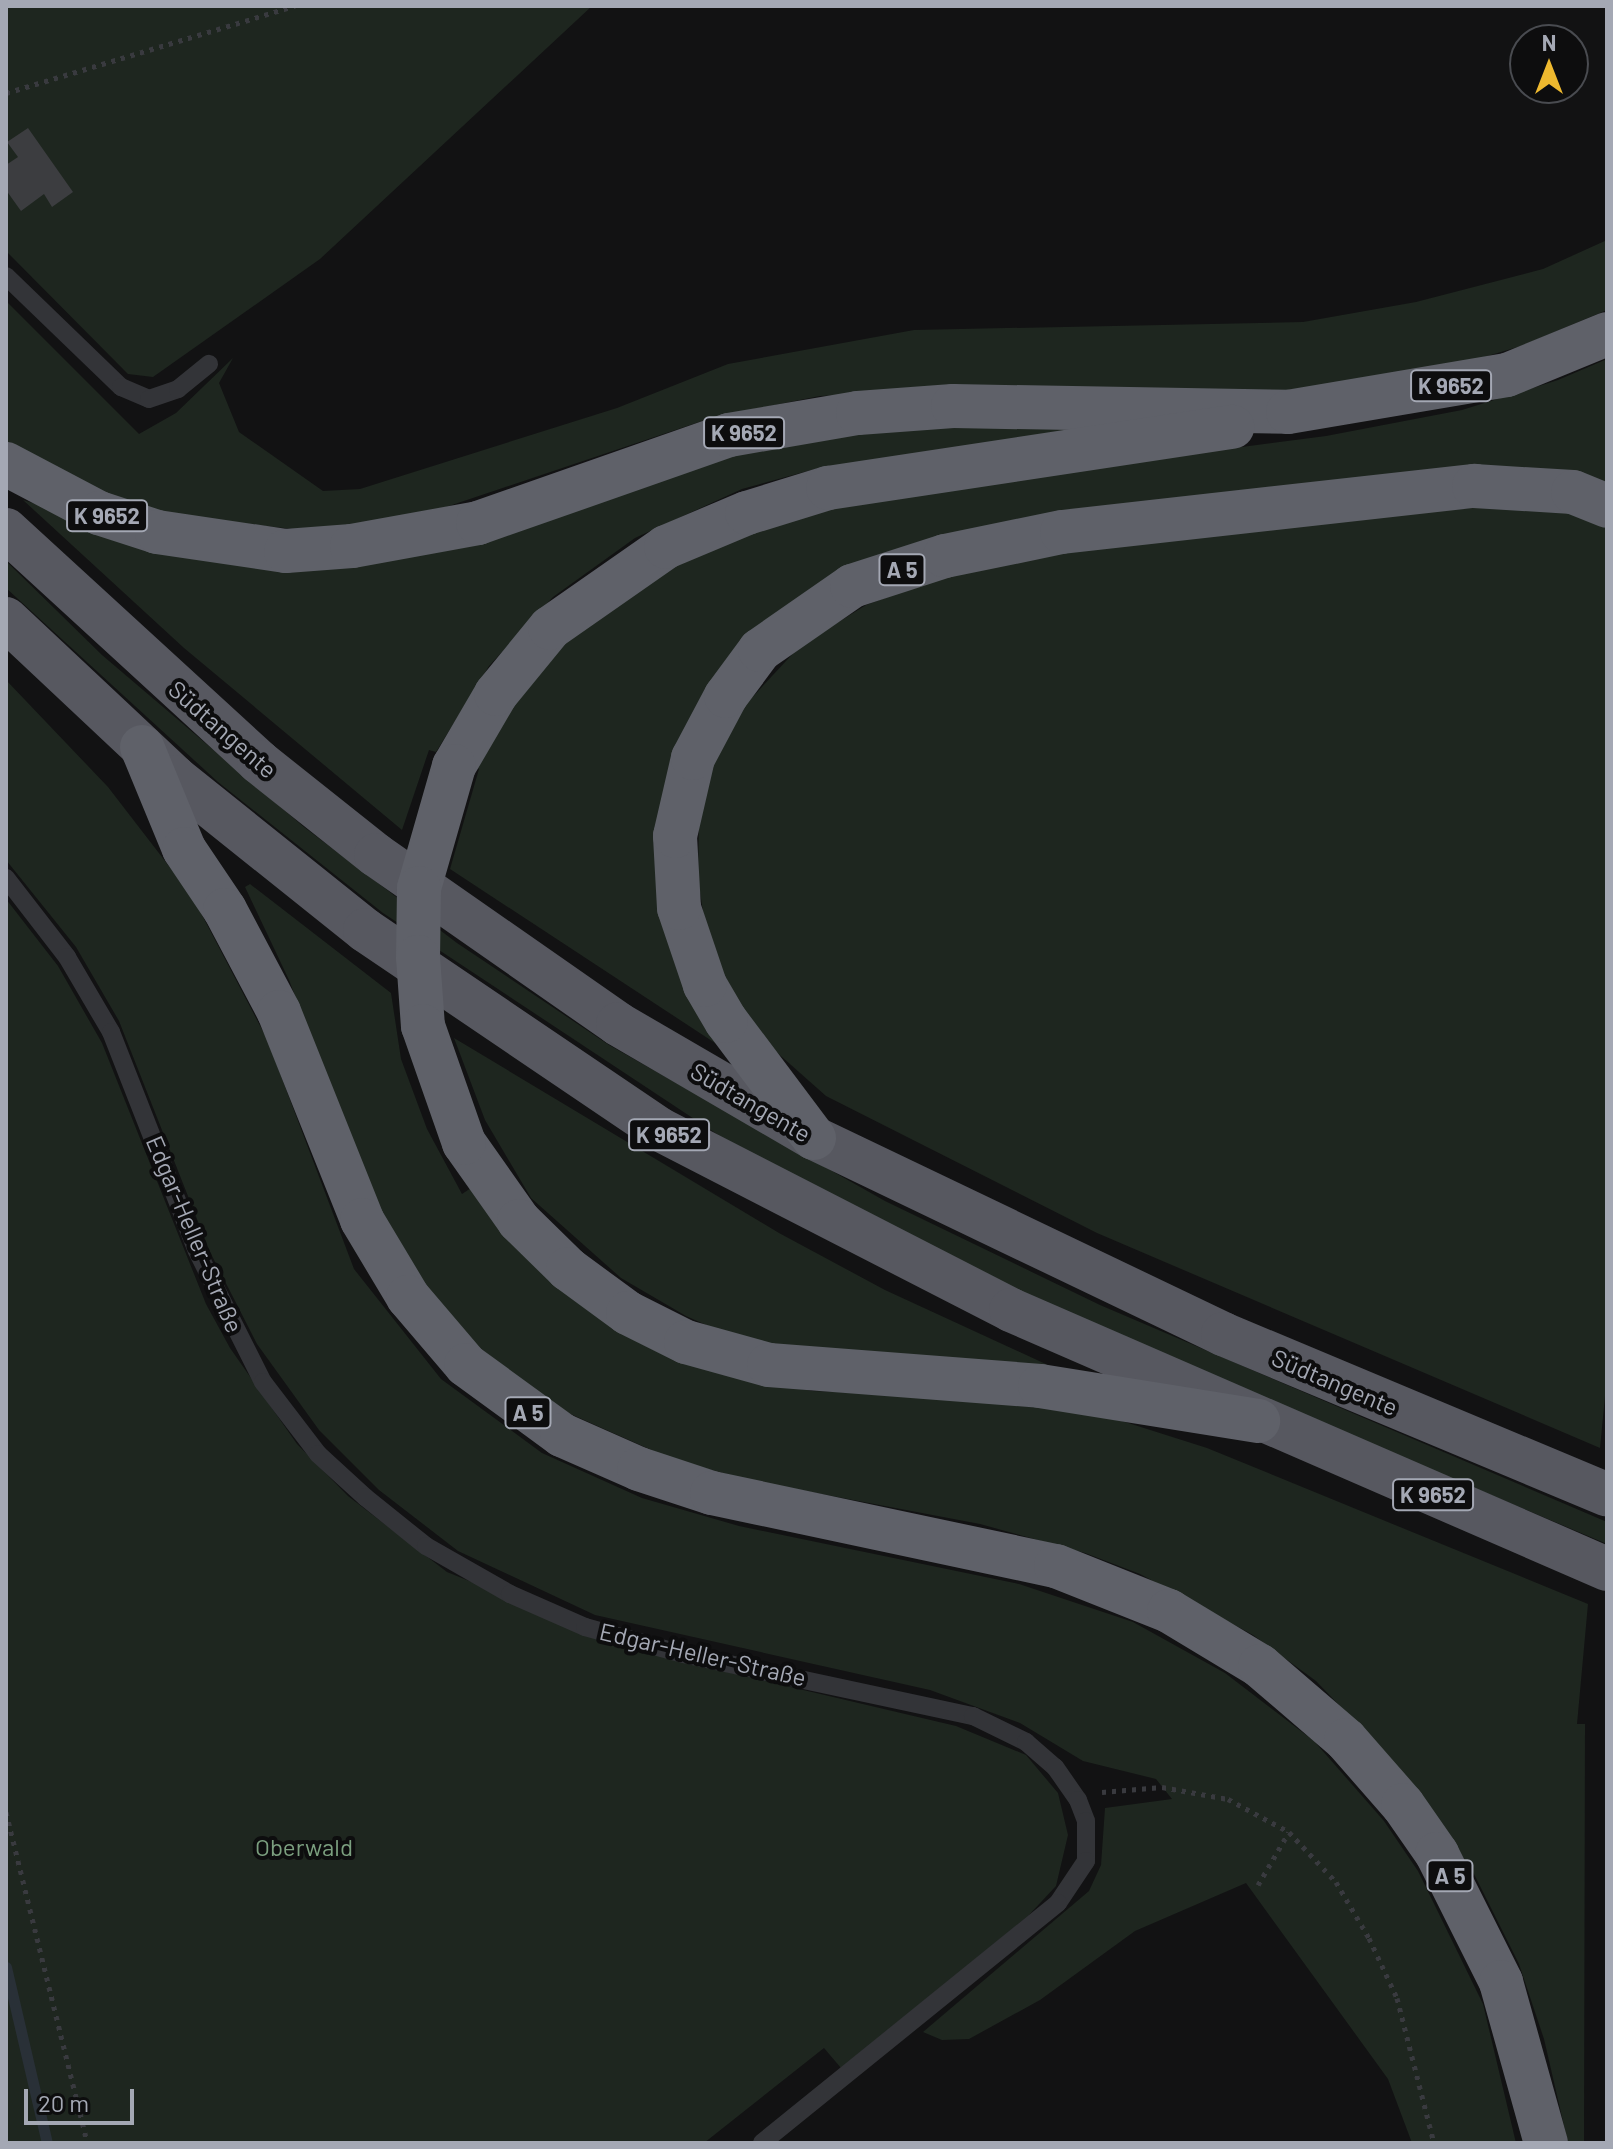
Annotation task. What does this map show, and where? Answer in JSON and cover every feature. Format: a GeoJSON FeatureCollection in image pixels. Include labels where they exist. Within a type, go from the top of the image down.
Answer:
{"type":"FeatureCollection","features":[{"type":"Feature","properties":{"kind":"highway","name":"K 9652"},"geometry":{"type":"LineString","coordinates":[[6,464],[99,513],[157,532],[286,551],[352,546],[478,523],[729,435],[858,413],[953,406],[1288,412],[1355,405],[1507,375],[1607,334]]}},
{"type":"Feature","properties":{"kind":"highway","name":"K 9652"},"geometry":{"type":"LineString","coordinates":[[1258,1421],[1040,1386],[769,1365],[686,1342],[628,1313],[568,1269],[519,1221],[464,1143],[423,1026],[418,957],[419,888],[454,766],[496,694],[550,628],[666,547],[747,513],[828,488],[955,466],[1201,436],[1288,412]]}},
{"type":"Feature","properties":{"kind":"highway","name":"A 5"},"geometry":{"type":"LineString","coordinates":[[814,1138],[726,1021],[705,985],[679,908],[675,836],[693,758],[726,696],[760,650],[852,586],[945,556],[1062,532],[1474,486],[1573,492],[1607,506]]}},
{"type":"Feature","properties":{"kind":"highway","name":"Südtangente"},"geometry":{"type":"LineString","coordinates":[[6,530],[259,762],[376,855],[618,1024],[814,1138],[1223,1334],[1607,1495]]}},
{"type":"Feature","properties":{"kind":"highway","name":"K 9652"},"geometry":{"type":"LineString","coordinates":[[6,619],[142,747],[365,930],[659,1129],[1011,1310],[1258,1421],[1607,1569]]}},
{"type":"Feature","properties":{"kind":"highway","name":"A 5"},"geometry":{"type":"LineString","coordinates":[[142,747],[184,849],[233,924],[279,1012],[344,1183],[369,1233],[408,1297],[466,1365],[562,1435],[627,1465],[712,1493],[1056,1566],[1169,1611],[1260,1666],[1346,1740],[1403,1805],[1437,1854],[1501,1982],[1546,2143]]}},
{"type":"Feature","properties":{"kind":"lane"},"geometry":{"type":"LineString","coordinates":[[6,276],[121,387],[149,399],[178,389],[209,364]]}},
{"type":"Feature","properties":{"kind":"lane","name":"Edgar-Heller-Straße"},"geometry":{"type":"LineString","coordinates":[[6,878],[67,957],[111,1032],[197,1251],[257,1371],[318,1454],[365,1497],[426,1546],[510,1594],[585,1627],[683,1654],[973,1716],[1026,1742],[1055,1767],[1078,1800],[1086,1821],[1086,1861],[1058,1903],[762,2143]]}},
{"type":"Feature","properties":{"kind":"path"},"geometry":{"type":"LineString","coordinates":[[6,93],[295,6]]}},
{"type":"Feature","properties":{"kind":"path"},"geometry":{"type":"LineString","coordinates":[[1078,1800],[1107,1790],[1162,1787],[1228,1799],[1289,1832],[1336,1882],[1375,1950],[1397,1998],[1434,2143]]}},
{"type":"Feature","properties":{"kind":"path"},"geometry":{"type":"LineString","coordinates":[[6,1812],[87,2143]]}},
{"type":"Feature","properties":{"kind":"path"},"geometry":{"type":"LineString","coordinates":[[1258,1885],[1289,1832]]}},
{"type":"Feature","properties":{"kind":"green space"},"geometry":{"type":"Polygon","coordinates":[[[6,6],[592,6],[320,259],[153,377],[128,374],[6,251],[6,6]]]}},
{"type":"Feature","properties":{"kind":"green space"},"geometry":{"type":"Polygon","coordinates":[[[1607,240],[1607,310],[1521,346],[1434,372],[1293,391],[1022,386],[820,396],[714,417],[446,507],[372,524],[293,529],[181,517],[121,500],[6,444],[6,301],[139,434],[176,413],[233,358],[219,383],[239,432],[323,491],[360,489],[617,408],[728,364],[914,330],[1303,322],[1416,302],[1543,269],[1607,240]]]}},
{"type":"Feature","properties":{"kind":"green space"},"geometry":{"type":"Polygon","coordinates":[[[1607,359],[1607,486],[886,561],[682,747],[715,1043],[450,869],[479,769],[474,765],[511,704],[552,652],[662,568],[846,499],[1326,436],[1462,410],[1558,380],[1607,359]]]}},
{"type":"Feature","properties":{"kind":"green space"},"geometry":{"type":"Polygon","coordinates":[[[1054,423],[1070,432],[815,469],[742,489],[635,538],[553,597],[489,666],[436,752],[429,750],[402,830],[184,648],[23,500],[206,556],[639,479],[850,428],[1054,423]]]}},
{"type":"Feature","properties":{"kind":"green space"},"geometry":{"type":"Polygon","coordinates":[[[1526,502],[1607,523],[1607,1376],[1600,1448],[1097,1233],[826,1096],[755,1033],[708,944],[698,879],[699,816],[708,774],[746,704],[800,646],[866,605],[953,573],[1094,547],[1526,502]]]}},
{"type":"Feature","properties":{"kind":"green space"},"geometry":{"type":"Polygon","coordinates":[[[6,561],[102,655],[304,827],[457,943],[609,1045],[885,1201],[1100,1305],[1607,1522],[1607,1544],[1084,1323],[735,1146],[383,913],[218,782],[6,588],[6,561]]]}},
{"type":"Feature","properties":{"kind":"green space"},"geometry":{"type":"Polygon","coordinates":[[[6,680],[108,787],[192,896],[267,1039],[354,1269],[441,1379],[542,1453],[642,1498],[739,1526],[1019,1584],[1133,1622],[1225,1673],[1314,1741],[1384,1821],[1418,1871],[1483,2004],[1516,2143],[1412,2143],[1388,2079],[1246,1883],[1135,1931],[1040,2000],[969,2039],[942,2040],[923,2032],[1089,1891],[1101,1865],[1105,1808],[1172,1799],[1156,1779],[1083,1761],[1020,1723],[930,1690],[595,1615],[458,1551],[379,1490],[319,1430],[257,1344],[210,1252],[119,1021],[76,947],[6,860],[6,680]]]}},
{"type":"Feature","properties":{"kind":"green space"},"geometry":{"type":"Polygon","coordinates":[[[250,884],[391,993],[401,1059],[427,1129],[462,1194],[471,1188],[720,1374],[812,1391],[942,1396],[1103,1415],[1207,1448],[1588,1604],[1577,1724],[1585,1724],[1584,2143],[1568,2143],[1544,2039],[1519,1964],[1471,1868],[1379,1747],[1316,1681],[1253,1635],[1140,1574],[1085,1553],[980,1524],[748,1480],[674,1460],[548,1404],[456,1328],[382,1221],[289,980],[245,887],[250,884]]]}},
{"type":"Feature","properties":{"kind":"green space","name":"Oberwald"},"geometry":{"type":"Polygon","coordinates":[[[6,899],[58,966],[102,1043],[206,1304],[230,1348],[297,1444],[348,1496],[447,1572],[647,1653],[956,1726],[1026,1755],[1058,1793],[1068,1835],[1056,1886],[1028,1916],[841,2068],[824,2048],[704,2143],[6,2143],[6,899]]]}},
{"type":"Feature","properties":{"kind":"green space"},"geometry":{"type":"Polygon","coordinates":[[[454,1038],[779,1233],[885,1290],[1050,1366],[840,1360],[722,1332],[686,1316],[621,1278],[531,1198],[485,1120],[454,1038]]]}},
{"type":"Feature","properties":{"kind":"building"},"geometry":{"type":"Polygon","coordinates":[[[28,128],[73,192],[52,207],[44,194],[21,211],[6,190],[6,165],[18,157],[7,142],[28,128]]]}},
{"type":"Feature","properties":{"kind":"waterway"},"geometry":{"type":"LineString","coordinates":[[6,1967],[47,2143]]}}]}
